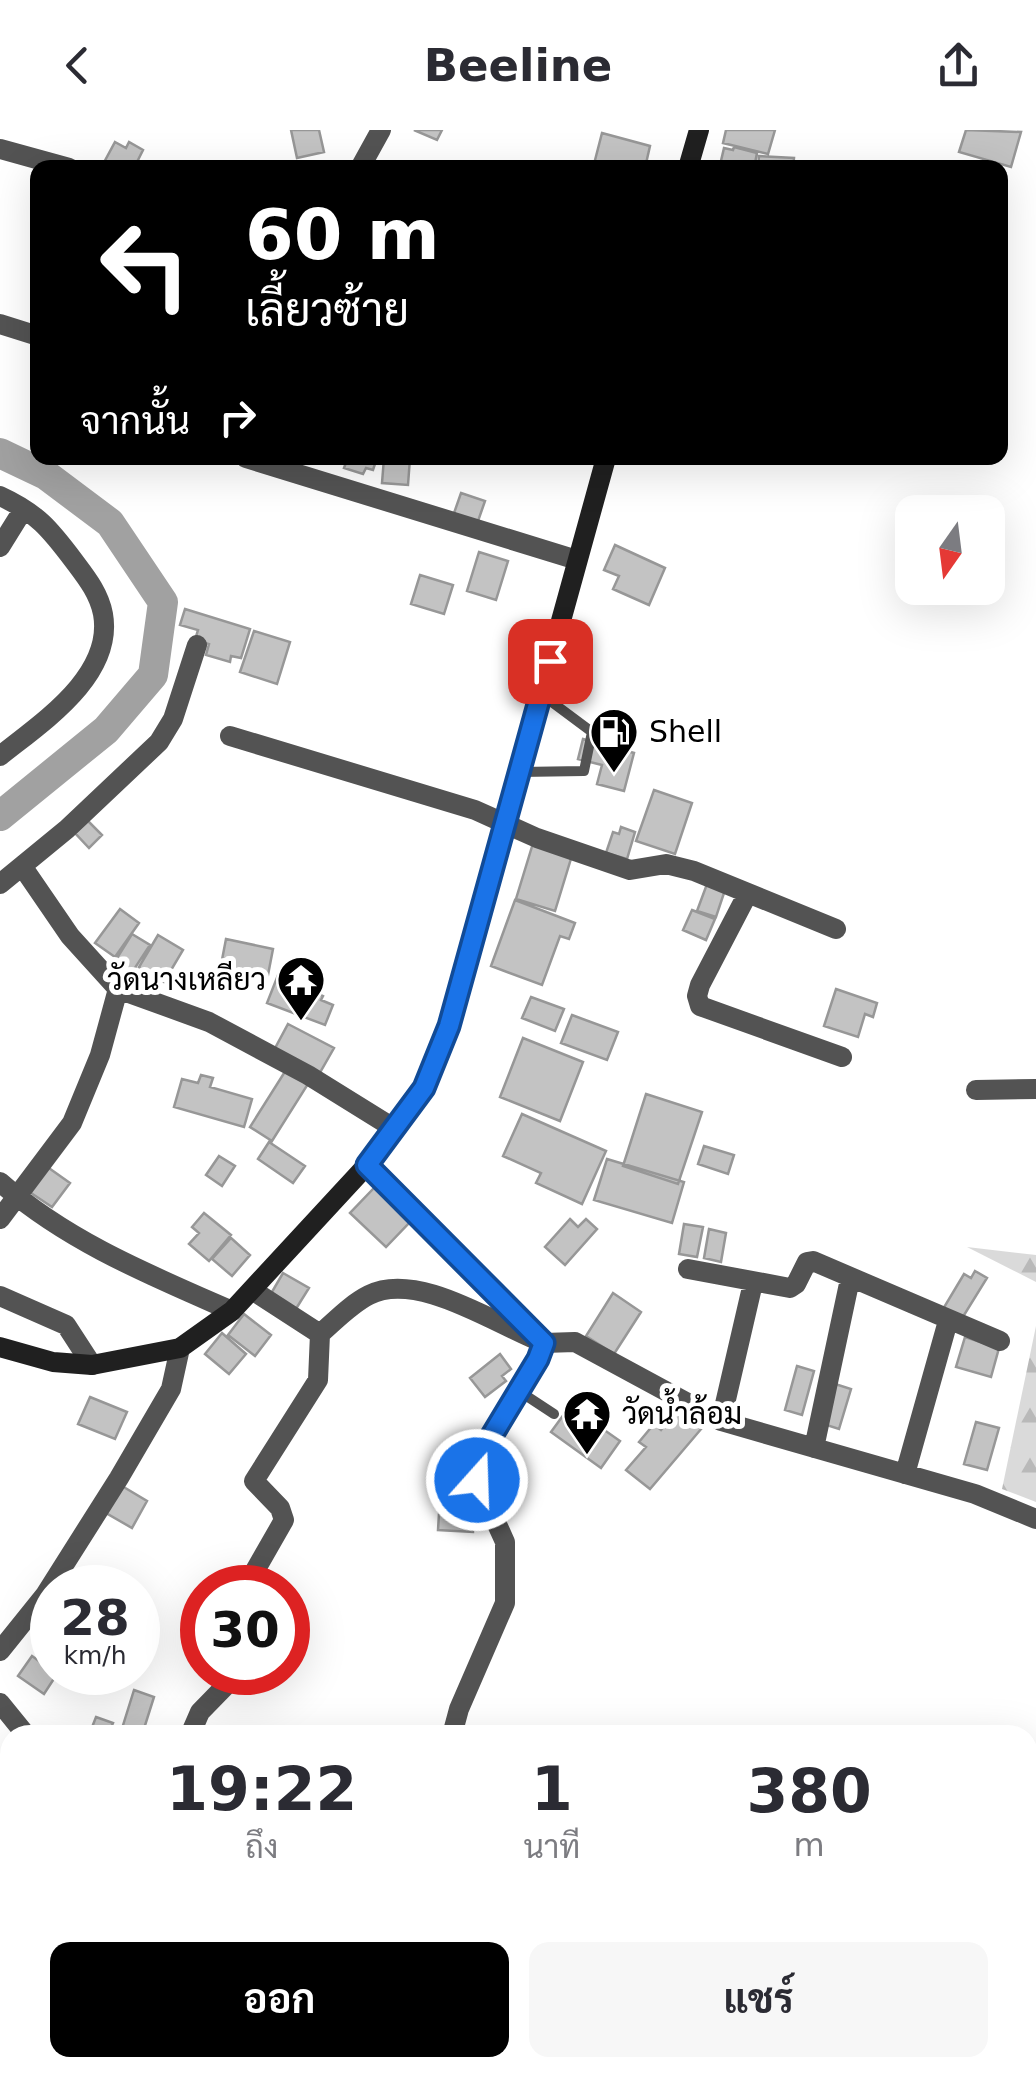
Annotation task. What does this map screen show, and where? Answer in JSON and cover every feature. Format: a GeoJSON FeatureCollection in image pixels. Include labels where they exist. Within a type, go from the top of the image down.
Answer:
{"type":"FeatureCollection","features":[{"type":"Feature","properties":{"kind":"main road"},"geometry":{"type":"LineString","coordinates":[[690,160],[699,130]]}},
{"type":"Feature","properties":{"kind":"main road"},"geometry":{"type":"LineString","coordinates":[[0,1347],[53,1362],[92,1365],[180,1348],[232,1311],[252,1290],[367,1165],[424,1088],[449,1026],[604,465]]}},
{"type":"Feature","properties":{"kind":"street"},"geometry":{"type":"LineString","coordinates":[[364,160],[380,130]]}},
{"type":"Feature","properties":{"kind":"street"},"geometry":{"type":"LineString","coordinates":[[0,150],[38,160]]}},
{"type":"Feature","properties":{"kind":"street"},"geometry":{"type":"LineString","coordinates":[[0,324],[30,333]]}},
{"type":"Feature","properties":{"kind":"street"},"geometry":{"type":"LineString","coordinates":[[269,465],[577,560]]}},
{"type":"Feature","properties":{"kind":"street"},"geometry":{"type":"LineString","coordinates":[[0,496],[47,524],[94,589],[103,615],[95,662],[75,690],[0,756]]}},
{"type":"Feature","properties":{"kind":"street"},"geometry":{"type":"LineString","coordinates":[[0,546],[23,510]]}},
{"type":"Feature","properties":{"kind":"street"},"geometry":{"type":"LineString","coordinates":[[0,884],[67,830],[158,742],[173,719],[196,645]]}},
{"type":"Feature","properties":{"kind":"street"},"geometry":{"type":"LineString","coordinates":[[230,736],[475,810],[630,870],[666,864],[694,871],[836,929]]}},
{"type":"Feature","properties":{"kind":"street"},"geometry":{"type":"LineString","coordinates":[[22,866],[70,936],[118,989],[209,1022],[394,1129]]}},
{"type":"Feature","properties":{"kind":"street"},"geometry":{"type":"LineString","coordinates":[[748,894],[700,986],[700,1006],[842,1057]]}},
{"type":"Feature","properties":{"kind":"street"},"geometry":{"type":"LineString","coordinates":[[0,1219],[72,1123],[100,1055],[118,989]]}},
{"type":"Feature","properties":{"kind":"street"},"geometry":{"type":"LineString","coordinates":[[976,1090],[1036,1089]]}},
{"type":"Feature","properties":{"kind":"street"},"geometry":{"type":"LineString","coordinates":[[367,1165],[544,1343]]}},
{"type":"Feature","properties":{"kind":"street"},"geometry":{"type":"LineString","coordinates":[[0,1182],[18,1198],[101,1250],[232,1311]]}},
{"type":"Feature","properties":{"kind":"street"},"geometry":{"type":"LineString","coordinates":[[688,1269],[790,1288],[809,1261],[1000,1340]]}},
{"type":"Feature","properties":{"kind":"street"},"geometry":{"type":"LineString","coordinates":[[814,1448],[850,1279]]}},
{"type":"Feature","properties":{"kind":"street"},"geometry":{"type":"LineString","coordinates":[[721,1422],[753,1283]]}},
{"type":"Feature","properties":{"kind":"street"},"geometry":{"type":"LineString","coordinates":[[258,1565],[284,1520],[280,1508],[254,1481],[318,1380],[320,1334],[371,1294],[393,1288],[410,1289],[472,1309],[544,1343],[575,1342],[721,1422],[975,1494],[1036,1520]]}},
{"type":"Feature","properties":{"kind":"street"},"geometry":{"type":"LineString","coordinates":[[252,1290],[320,1334]]}},
{"type":"Feature","properties":{"kind":"street"},"geometry":{"type":"LineString","coordinates":[[0,1296],[66,1325],[92,1365]]}},
{"type":"Feature","properties":{"kind":"street"},"geometry":{"type":"LineString","coordinates":[[905,1474],[948,1321]]}},
{"type":"Feature","properties":{"kind":"street"},"geometry":{"type":"LineString","coordinates":[[455,1725],[505,1602],[505,1542],[477,1480],[485,1447],[544,1343]]}},
{"type":"Feature","properties":{"kind":"street"},"geometry":{"type":"LineString","coordinates":[[0,1651],[45,1596],[128,1463],[171,1389],[180,1348]]}},
{"type":"Feature","properties":{"kind":"street"},"geometry":{"type":"LineString","coordinates":[[194,1725],[200,1712],[217,1695]]}},
{"type":"Feature","properties":{"kind":"street"},"geometry":{"type":"LineString","coordinates":[[0,1703],[18,1725]]}},
{"type":"Feature","properties":{"kind":"lane"},"geometry":{"type":"LineString","coordinates":[[520,772],[584,771],[592,732],[541,694]]}},
{"type":"Feature","properties":{"kind":"lane"},"geometry":{"type":"LineString","coordinates":[[519,1391],[554,1414]]}},
{"type":"Feature","properties":{"kind":"green space"},"geometry":{"type":"Polygon","coordinates":[[[967,1247],[1036,1255],[1036,1282],[967,1247]]]}},
{"type":"Feature","properties":{"kind":"green space"},"geometry":{"type":"Polygon","coordinates":[[[1036,1326],[1036,1502],[1002,1489],[1036,1326]]]}},
{"type":"Feature","properties":{"kind":"building"},"geometry":{"type":"Polygon","coordinates":[[[291,130],[319,130],[324,152],[297,158],[291,130]]]}},
{"type":"Feature","properties":{"kind":"building"},"geometry":{"type":"Polygon","coordinates":[[[414,130],[442,130],[437,140],[414,130]]]}},
{"type":"Feature","properties":{"kind":"building"},"geometry":{"type":"Polygon","coordinates":[[[726,130],[775,130],[768,154],[723,143],[726,130]]]}},
{"type":"Feature","properties":{"kind":"building"},"geometry":{"type":"Polygon","coordinates":[[[966,130],[1021,132],[1011,167],[1008,160],[987,160],[959,152],[966,130]]]}},
{"type":"Feature","properties":{"kind":"building"},"geometry":{"type":"Polygon","coordinates":[[[602,133],[650,146],[647,160],[595,160],[602,133]]]}},
{"type":"Feature","properties":{"kind":"building"},"geometry":{"type":"Polygon","coordinates":[[[115,142],[126,148],[129,142],[143,150],[138,160],[105,160],[115,142]]]}},
{"type":"Feature","properties":{"kind":"building"},"geometry":{"type":"Polygon","coordinates":[[[734,147],[757,153],[756,160],[721,160],[724,148],[734,147]]]}},
{"type":"Feature","properties":{"kind":"building"},"geometry":{"type":"Polygon","coordinates":[[[759,156],[794,158],[794,160],[759,160],[759,156]]]}},
{"type":"Feature","properties":{"kind":"building"},"geometry":{"type":"Polygon","coordinates":[[[345,465],[375,465],[363,474],[344,468],[345,465]]]}},
{"type":"Feature","properties":{"kind":"building"},"geometry":{"type":"Polygon","coordinates":[[[383,465],[409,465],[408,485],[382,483],[383,465]]]}},
{"type":"Feature","properties":{"kind":"building"},"geometry":{"type":"Polygon","coordinates":[[[461,493],[485,501],[477,524],[453,516],[461,493]]]}},
{"type":"Feature","properties":{"kind":"building"},"geometry":{"type":"Polygon","coordinates":[[[615,545],[665,568],[649,605],[613,589],[619,576],[604,570],[615,545]]]}},
{"type":"Feature","properties":{"kind":"building"},"geometry":{"type":"Polygon","coordinates":[[[479,552],[508,561],[496,600],[467,591],[479,552]]]}},
{"type":"Feature","properties":{"kind":"building"},"geometry":{"type":"Polygon","coordinates":[[[420,575],[453,585],[444,614],[411,604],[420,575]]]}},
{"type":"Feature","properties":{"kind":"building"},"geometry":{"type":"Polygon","coordinates":[[[185,609],[250,629],[241,658],[231,656],[230,662],[206,655],[209,644],[195,640],[198,630],[180,625],[185,609]]]}},
{"type":"Feature","properties":{"kind":"building"},"geometry":{"type":"Polygon","coordinates":[[[254,631],[290,642],[277,684],[240,672],[254,631]]]}},
{"type":"Feature","properties":{"kind":"building","name":"Shell"},"geometry":{"type":"Polygon","coordinates":[[[583,739],[634,753],[624,791],[597,784],[602,765],[578,759],[583,739]]]}},
{"type":"Feature","properties":{"kind":"building"},"geometry":{"type":"Polygon","coordinates":[[[654,790],[692,803],[675,854],[636,841],[654,790]]]}},
{"type":"Feature","properties":{"kind":"building"},"geometry":{"type":"Polygon","coordinates":[[[88,821],[102,835],[89,848],[75,833],[88,821]]]}},
{"type":"Feature","properties":{"kind":"building"},"geometry":{"type":"Polygon","coordinates":[[[621,827],[635,832],[627,859],[606,853],[613,832],[619,834],[621,827]]]}},
{"type":"Feature","properties":{"kind":"building"},"geometry":{"type":"Polygon","coordinates":[[[534,840],[573,852],[555,911],[516,899],[534,840]]]}},
{"type":"Feature","properties":{"kind":"building"},"geometry":{"type":"Polygon","coordinates":[[[707,884],[725,890],[716,917],[697,911],[707,884]]]}},
{"type":"Feature","properties":{"kind":"building"},"geometry":{"type":"Polygon","coordinates":[[[515,900],[575,923],[569,939],[560,936],[542,985],[491,966],[515,900]]]}},
{"type":"Feature","properties":{"kind":"building"},"geometry":{"type":"Polygon","coordinates":[[[120,909],[139,923],[115,957],[95,943],[120,909]]]}},
{"type":"Feature","properties":{"kind":"building"},"geometry":{"type":"Polygon","coordinates":[[[692,910],[715,919],[706,940],[683,930],[692,910]]]}},
{"type":"Feature","properties":{"kind":"building"},"geometry":{"type":"Polygon","coordinates":[[[132,934],[150,945],[129,977],[112,966],[132,934]]]}},
{"type":"Feature","properties":{"kind":"building"},"geometry":{"type":"Polygon","coordinates":[[[158,935],[183,950],[164,982],[139,967],[158,935]]]}},
{"type":"Feature","properties":{"kind":"building"},"geometry":{"type":"Polygon","coordinates":[[[226,939],[273,949],[268,975],[221,965],[226,939]]]}},
{"type":"Feature","properties":{"kind":"building"},"geometry":{"type":"Polygon","coordinates":[[[278,975],[315,989],[323,996],[321,1000],[333,1005],[325,1025],[267,1003],[278,975]]]}},
{"type":"Feature","properties":{"kind":"building"},"geometry":{"type":"Polygon","coordinates":[[[836,989],[877,1003],[873,1017],[865,1014],[858,1037],[824,1026],[836,989]]]}},
{"type":"Feature","properties":{"kind":"building"},"geometry":{"type":"Polygon","coordinates":[[[531,997],[564,1009],[555,1031],[522,1018],[531,997]]]}},
{"type":"Feature","properties":{"kind":"building"},"geometry":{"type":"Polygon","coordinates":[[[572,1015],[618,1032],[607,1060],[561,1043],[572,1015]]]}},
{"type":"Feature","properties":{"kind":"building"},"geometry":{"type":"Polygon","coordinates":[[[288,1024],[334,1048],[318,1076],[273,1052],[288,1024]]]}},
{"type":"Feature","properties":{"kind":"building"},"geometry":{"type":"Polygon","coordinates":[[[523,1038],[583,1062],[560,1121],[500,1097],[523,1038]]]}},
{"type":"Feature","properties":{"kind":"building"},"geometry":{"type":"Polygon","coordinates":[[[286,1070],[308,1084],[272,1141],[250,1127],[286,1070]]]}},
{"type":"Feature","properties":{"kind":"building"},"geometry":{"type":"Polygon","coordinates":[[[201,1075],[213,1078],[210,1087],[252,1099],[244,1127],[174,1107],[182,1079],[198,1083],[201,1075]]]}},
{"type":"Feature","properties":{"kind":"building"},"geometry":{"type":"Polygon","coordinates":[[[646,1094],[702,1112],[678,1184],[623,1166],[646,1094]]]}},
{"type":"Feature","properties":{"kind":"building"},"geometry":{"type":"Polygon","coordinates":[[[522,1114],[606,1151],[582,1204],[536,1183],[541,1173],[503,1156],[522,1114]]]}},
{"type":"Feature","properties":{"kind":"building"},"geometry":{"type":"Polygon","coordinates":[[[269,1142],[305,1166],[293,1183],[258,1159],[269,1142]]]}},
{"type":"Feature","properties":{"kind":"building"},"geometry":{"type":"Polygon","coordinates":[[[704,1146],[734,1155],[728,1174],[698,1164],[704,1146]]]}},
{"type":"Feature","properties":{"kind":"building"},"geometry":{"type":"Polygon","coordinates":[[[219,1156],[235,1166],[222,1186],[206,1175],[219,1156]]]}},
{"type":"Feature","properties":{"kind":"building"},"geometry":{"type":"Polygon","coordinates":[[[607,1159],[684,1182],[672,1223],[594,1200],[607,1159]]]}},
{"type":"Feature","properties":{"kind":"building"},"geometry":{"type":"Polygon","coordinates":[[[46,1166],[70,1183],[52,1207],[28,1191],[46,1166]]]}},
{"type":"Feature","properties":{"kind":"building"},"geometry":{"type":"Polygon","coordinates":[[[374,1188],[410,1222],[386,1247],[350,1213],[374,1188]]]}},
{"type":"Feature","properties":{"kind":"building"},"geometry":{"type":"Polygon","coordinates":[[[204,1213],[231,1235],[209,1261],[189,1244],[199,1233],[192,1227],[204,1213]]]}},
{"type":"Feature","properties":{"kind":"building"},"geometry":{"type":"Polygon","coordinates":[[[570,1219],[578,1227],[586,1219],[597,1229],[565,1265],[545,1247],[570,1219]]]}},
{"type":"Feature","properties":{"kind":"building"},"geometry":{"type":"Polygon","coordinates":[[[684,1224],[703,1227],[697,1257],[679,1254],[684,1224]]]}},
{"type":"Feature","properties":{"kind":"building"},"geometry":{"type":"Polygon","coordinates":[[[709,1229],[726,1233],[721,1262],[704,1258],[709,1229]]]}},
{"type":"Feature","properties":{"kind":"building"},"geometry":{"type":"Polygon","coordinates":[[[231,1238],[250,1255],[232,1276],[212,1259],[231,1238]]]}},
{"type":"Feature","properties":{"kind":"building"},"geometry":{"type":"Polygon","coordinates":[[[975,1271],[987,1278],[961,1320],[943,1309],[964,1274],[971,1278],[975,1271]]]}},
{"type":"Feature","properties":{"kind":"building"},"geometry":{"type":"Polygon","coordinates":[[[283,1273],[309,1288],[294,1312],[269,1297],[283,1273]]]}},
{"type":"Feature","properties":{"kind":"building"},"geometry":{"type":"Polygon","coordinates":[[[613,1293],[641,1312],[614,1354],[586,1336],[613,1293]]]}},
{"type":"Feature","properties":{"kind":"building"},"geometry":{"type":"Polygon","coordinates":[[[244,1314],[271,1335],[255,1356],[228,1335],[244,1314]]]}},
{"type":"Feature","properties":{"kind":"building"},"geometry":{"type":"Polygon","coordinates":[[[222,1333],[246,1354],[229,1374],[205,1354],[222,1333]]]}},
{"type":"Feature","properties":{"kind":"building"},"geometry":{"type":"Polygon","coordinates":[[[965,1337],[999,1348],[991,1377],[956,1367],[965,1337]]]}},
{"type":"Feature","properties":{"kind":"building"},"geometry":{"type":"Polygon","coordinates":[[[500,1354],[511,1369],[502,1376],[506,1381],[485,1397],[470,1378],[500,1354]]]}},
{"type":"Feature","properties":{"kind":"building"},"geometry":{"type":"Polygon","coordinates":[[[797,1366],[814,1371],[802,1415],[785,1410],[797,1366]]]}},
{"type":"Feature","properties":{"kind":"building"},"geometry":{"type":"Polygon","coordinates":[[[832,1383],[851,1389],[839,1429],[820,1423],[832,1383]]]}},
{"type":"Feature","properties":{"kind":"building"},"geometry":{"type":"Polygon","coordinates":[[[90,1397],[127,1412],[115,1439],[78,1424],[90,1397]]]}},
{"type":"Feature","properties":{"kind":"building"},"geometry":{"type":"Polygon","coordinates":[[[570,1406],[620,1441],[601,1468],[551,1432],[570,1406]]]}},
{"type":"Feature","properties":{"kind":"building"},"geometry":{"type":"Polygon","coordinates":[[[679,1408],[702,1428],[650,1489],[626,1470],[646,1447],[639,1442],[654,1424],[661,1430],[679,1408]]]}},
{"type":"Feature","properties":{"kind":"building"},"geometry":{"type":"Polygon","coordinates":[[[976,1422],[999,1428],[987,1470],[964,1464],[976,1422]]]}},
{"type":"Feature","properties":{"kind":"building"},"geometry":{"type":"Polygon","coordinates":[[[122,1486],[147,1501],[132,1528],[106,1513],[122,1486]]]}},
{"type":"Feature","properties":{"kind":"building"},"geometry":{"type":"Polygon","coordinates":[[[440,1497],[475,1500],[473,1532],[438,1530],[440,1497]]]}},
{"type":"Feature","properties":{"kind":"building"},"geometry":{"type":"Polygon","coordinates":[[[30,1659],[30,1684],[18,1676],[30,1659]]]}},
{"type":"Feature","properties":{"kind":"building"},"geometry":{"type":"Polygon","coordinates":[[[132,1695],[154,1697],[145,1725],[123,1725],[132,1695]]]}},
{"type":"Feature","properties":{"kind":"building"},"geometry":{"type":"Polygon","coordinates":[[[96,1717],[113,1723],[112,1725],[93,1725],[96,1717]]]}},
{"type":"Feature","properties":{"kind":"waterway"},"geometry":{"type":"LineString","coordinates":[[0,453],[46,475],[110,523],[163,602],[153,675],[106,730],[0,816]]}},
{"type":"Feature","properties":{"kind":"place","name":"Shell"},"geometry":{"type":"Point","coordinates":[614,774]}},
{"type":"Feature","properties":{"kind":"place","name":"วัดนางเหลียว"},"geometry":{"type":"Point","coordinates":[301,1022]}},
{"type":"Feature","properties":{"kind":"place","name":"วัดน้ำล้อม"},"geometry":{"type":"Point","coordinates":[587,1456]}},
{"type":"Feature","properties":{"kind":"route"},"geometry":{"type":"LineString","coordinates":[[477,1480],[485,1447],[544,1343],[367,1165],[424,1088],[449,1026],[550,661]]}}]}
